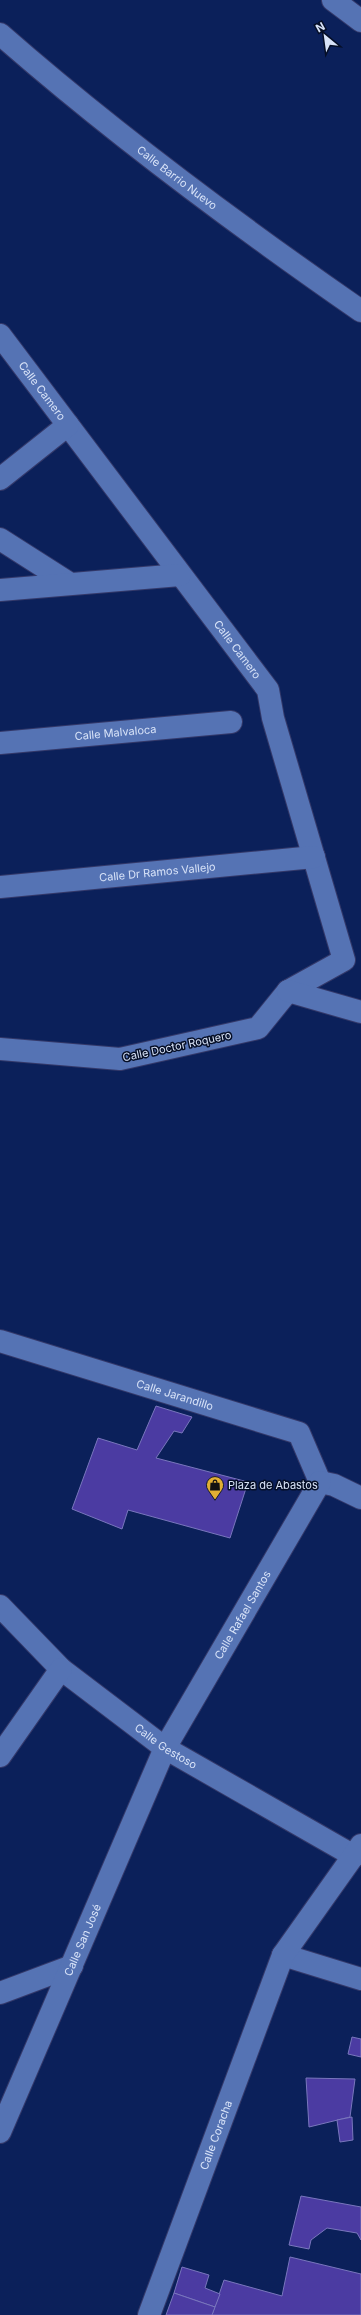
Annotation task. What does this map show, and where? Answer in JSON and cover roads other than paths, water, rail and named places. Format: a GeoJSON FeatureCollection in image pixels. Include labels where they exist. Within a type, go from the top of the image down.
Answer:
{"type":"FeatureCollection","features":[{"type":"Feature","properties":{"kind":"street"},"geometry":{"type":"LineString","coordinates":[[333,0],[361,21]]}},
{"type":"Feature","properties":{"kind":"street","name":"Calle Barrio Nuevo"},"geometry":{"type":"LineString","coordinates":[[0,34],[70,95],[283,257],[361,311]]}},
{"type":"Feature","properties":{"kind":"street","name":"Calle Camero"},"geometry":{"type":"LineString","coordinates":[[0,335],[155,538],[180,575],[268,690],[273,718],[344,960],[288,991]]}},
{"type":"Feature","properties":{"kind":"street"},"geometry":{"type":"LineString","coordinates":[[0,479],[68,425]]}},
{"type":"Feature","properties":{"kind":"street"},"geometry":{"type":"LineString","coordinates":[[0,539],[69,583]]}},
{"type":"Feature","properties":{"kind":"street"},"geometry":{"type":"LineString","coordinates":[[0,590],[69,583],[180,575]]}},
{"type":"Feature","properties":{"kind":"street","name":"Calle Malvaloca"},"geometry":{"type":"LineString","coordinates":[[0,743],[231,722]]}},
{"type":"Feature","properties":{"kind":"street","name":"Calle Dr Ramos Vallejo"},"geometry":{"type":"LineString","coordinates":[[0,887],[314,857]]}},
{"type":"Feature","properties":{"kind":"street"},"geometry":{"type":"LineString","coordinates":[[288,991],[361,1012]]}},
{"type":"Feature","properties":{"kind":"street","name":"Calle Doctor Roquero"},"geometry":{"type":"LineString","coordinates":[[0,1049],[120,1059],[258,1028],[288,991]]}},
{"type":"Feature","properties":{"kind":"street","name":"Calle Jarandillo"},"geometry":{"type":"LineString","coordinates":[[0,1341],[299,1433],[320,1482]]}},
{"type":"Feature","properties":{"kind":"street"},"geometry":{"type":"LineString","coordinates":[[320,1482],[334,1485],[361,1498]]}},
{"type":"Feature","properties":{"kind":"street","name":"Calle Rafael Santos"},"geometry":{"type":"LineString","coordinates":[[165,1748],[320,1482]]}},
{"type":"Feature","properties":{"kind":"street","name":"Calle Gestoso"},"geometry":{"type":"LineString","coordinates":[[0,1606],[61,1669],[165,1748],[357,1850]]}},
{"type":"Feature","properties":{"kind":"street"},"geometry":{"type":"LineString","coordinates":[[0,1756],[61,1669]]}},
{"type":"Feature","properties":{"kind":"street","name":"Calle San José"},"geometry":{"type":"LineString","coordinates":[[0,2132],[165,1748]]}},
{"type":"Feature","properties":{"kind":"street","name":"Calle Coracha"},"geometry":{"type":"LineString","coordinates":[[149,2315],[282,1955],[357,1850]]}},
{"type":"Feature","properties":{"kind":"street"},"geometry":{"type":"LineString","coordinates":[[282,1955],[361,1979]]}},
{"type":"Feature","properties":{"kind":"street"},"geometry":{"type":"LineString","coordinates":[[0,1993],[72,1966]]}},
{"type":"Feature","properties":{"kind":"place","name":"Plaza de Abastos"},"geometry":{"type":"Point","coordinates":[215,1500]}}]}
